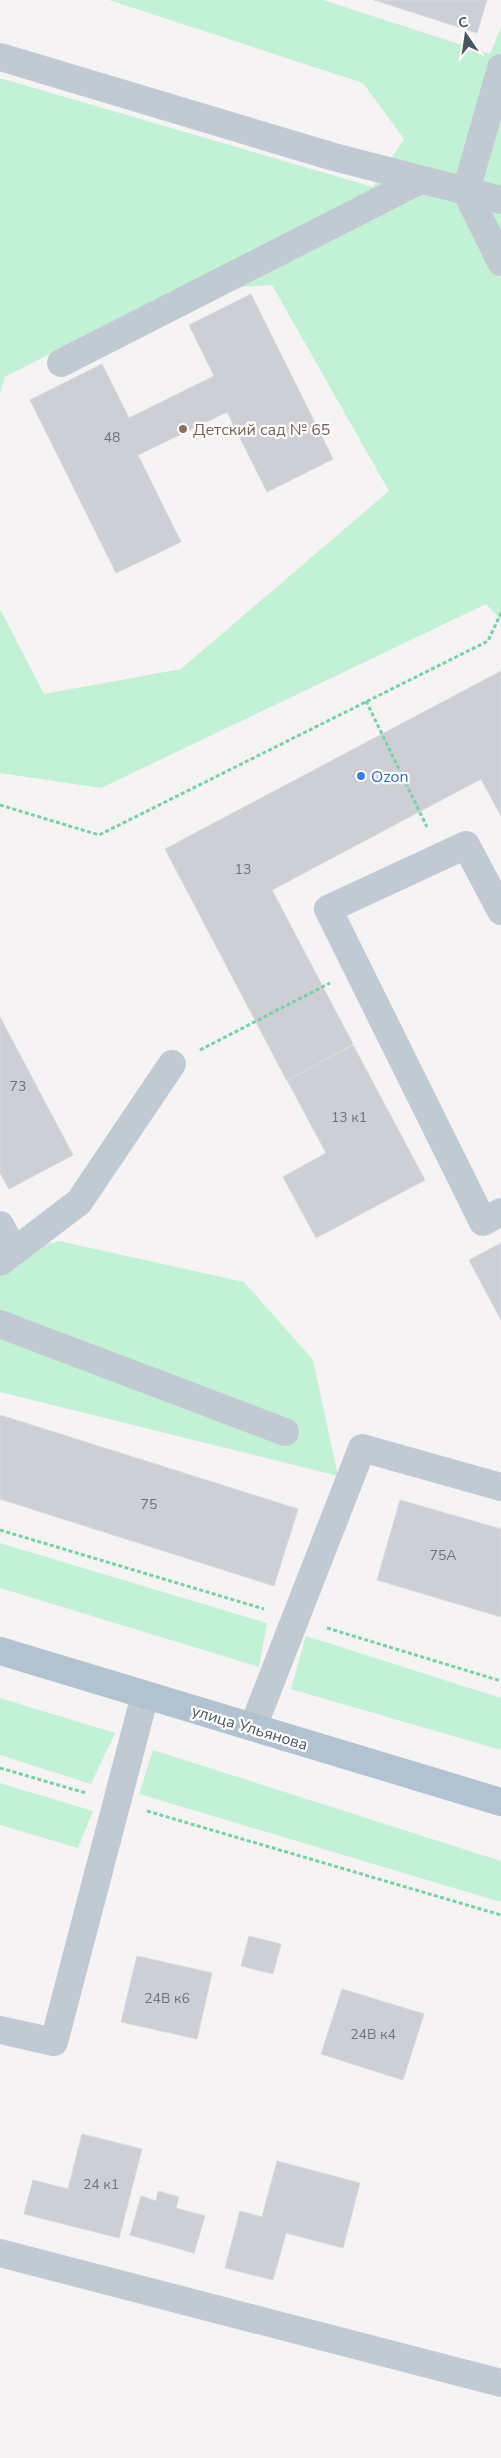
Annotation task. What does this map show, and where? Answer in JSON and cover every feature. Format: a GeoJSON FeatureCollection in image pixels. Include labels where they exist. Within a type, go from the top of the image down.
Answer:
{"type":"FeatureCollection","features":[{"type":"Feature","properties":{"kind":"main road","name":"улица Ульянова"},"geometry":{"type":"LineString","coordinates":[[0,1651],[501,1802]]}},
{"type":"Feature","properties":{"kind":"lane"},"geometry":{"type":"LineString","coordinates":[[0,58],[334,157],[501,200]]}},
{"type":"Feature","properties":{"kind":"lane"},"geometry":{"type":"LineString","coordinates":[[501,68],[466,192],[501,262]]}},
{"type":"Feature","properties":{"kind":"lane"},"geometry":{"type":"LineString","coordinates":[[61,363],[420,180]]}},
{"type":"Feature","properties":{"kind":"lane"},"geometry":{"type":"LineString","coordinates":[[501,911],[466,845],[328,909],[483,1222],[501,1212]]}},
{"type":"Feature","properties":{"kind":"lane"},"geometry":{"type":"LineString","coordinates":[[0,1225],[7,1256],[79,1202],[172,1064]]}},
{"type":"Feature","properties":{"kind":"lane"},"geometry":{"type":"LineString","coordinates":[[0,1324],[285,1432]]}},
{"type":"Feature","properties":{"kind":"lane"},"geometry":{"type":"LineString","coordinates":[[253,1728],[362,1448],[501,1488]]}},
{"type":"Feature","properties":{"kind":"lane"},"geometry":{"type":"LineString","coordinates":[[0,2030],[54,2042],[145,1695]]}},
{"type":"Feature","properties":{"kind":"lane"},"geometry":{"type":"LineString","coordinates":[[0,2253],[501,2383]]}},
{"type":"Feature","properties":{"kind":"path"},"geometry":{"type":"LineString","coordinates":[[0,805],[99,835],[488,640],[501,613]]}},
{"type":"Feature","properties":{"kind":"path"},"geometry":{"type":"LineString","coordinates":[[366,701],[442,856]]}},
{"type":"Feature","properties":{"kind":"path"},"geometry":{"type":"LineString","coordinates":[[172,1064],[358,969]]}},
{"type":"Feature","properties":{"kind":"path"},"geometry":{"type":"LineString","coordinates":[[0,1530],[501,1681]]}},
{"type":"Feature","properties":{"kind":"path"},"geometry":{"type":"LineString","coordinates":[[0,1768],[501,1915]]}},
{"type":"Feature","properties":{"kind":"green space"},"geometry":{"type":"Polygon","coordinates":[[[109,0],[323,0],[490,54],[501,27],[501,620],[486,604],[101,788],[0,773],[0,609],[44,694],[181,669],[389,491],[272,285],[171,291],[5,377],[0,393],[0,78],[373,187],[404,139],[363,83],[109,0]]]}},
{"type":"Feature","properties":{"kind":"green space"},"geometry":{"type":"Polygon","coordinates":[[[59,1241],[244,1282],[313,1360],[338,1476],[0,1392],[0,1258],[59,1241]]]}},
{"type":"Feature","properties":{"kind":"green space"},"geometry":{"type":"Polygon","coordinates":[[[0,1543],[267,1623],[259,1667],[0,1588],[0,1543]]]}},
{"type":"Feature","properties":{"kind":"green space"},"geometry":{"type":"Polygon","coordinates":[[[306,1636],[501,1698],[501,1750],[291,1689],[306,1636]]]}},
{"type":"Feature","properties":{"kind":"green space"},"geometry":{"type":"Polygon","coordinates":[[[0,1698],[115,1733],[91,1784],[0,1755],[0,1698]]]}},
{"type":"Feature","properties":{"kind":"green space"},"geometry":{"type":"Polygon","coordinates":[[[153,1750],[501,1861],[501,1902],[139,1794],[153,1750]]]}},
{"type":"Feature","properties":{"kind":"green space"},"geometry":{"type":"Polygon","coordinates":[[[0,1783],[93,1811],[78,1848],[0,1825],[0,1783]]]}},
{"type":"Feature","properties":{"kind":"building"},"geometry":{"type":"Polygon","coordinates":[[[374,0],[487,0],[477,33],[374,0]]]}},
{"type":"Feature","properties":{"kind":"building"},"geometry":{"type":"Polygon","coordinates":[[[251,294],[333,459],[267,492],[227,412],[138,455],[181,542],[116,573],[30,400],[102,364],[129,418],[214,376],[189,325],[251,294]]]}},
{"type":"Feature","properties":{"kind":"building"},"geometry":{"type":"Polygon","coordinates":[[[501,671],[501,816],[481,779],[272,890],[353,1044],[287,1081],[165,849],[501,671]]]}},
{"type":"Feature","properties":{"kind":"building"},"geometry":{"type":"Polygon","coordinates":[[[0,1017],[73,1155],[9,1189],[0,1173],[0,1017]]]}},
{"type":"Feature","properties":{"kind":"building"},"geometry":{"type":"Polygon","coordinates":[[[353,1045],[425,1180],[316,1238],[283,1177],[326,1153],[287,1080],[353,1045]]]}},
{"type":"Feature","properties":{"kind":"building"},"geometry":{"type":"Polygon","coordinates":[[[501,1243],[501,1320],[469,1260],[501,1243]]]}},
{"type":"Feature","properties":{"kind":"building"},"geometry":{"type":"Polygon","coordinates":[[[0,1415],[298,1509],[274,1586],[0,1499],[0,1415]]]}},
{"type":"Feature","properties":{"kind":"building"},"geometry":{"type":"Polygon","coordinates":[[[400,1500],[501,1529],[501,1617],[377,1580],[400,1500]]]}},
{"type":"Feature","properties":{"kind":"building"},"geometry":{"type":"Polygon","coordinates":[[[249,1936],[281,1944],[273,1974],[241,1966],[249,1936]]]}},
{"type":"Feature","properties":{"kind":"building"},"geometry":{"type":"Polygon","coordinates":[[[137,1956],[212,1973],[197,2039],[121,2022],[137,1956]]]}},
{"type":"Feature","properties":{"kind":"building"},"geometry":{"type":"Polygon","coordinates":[[[342,1989],[424,2014],[403,2080],[321,2054],[342,1989]]]}},
{"type":"Feature","properties":{"kind":"building"},"geometry":{"type":"Polygon","coordinates":[[[82,2134],[142,2149],[119,2238],[24,2214],[33,2180],[68,2189],[82,2134]]]}},
{"type":"Feature","properties":{"kind":"building"},"geometry":{"type":"Polygon","coordinates":[[[277,2161],[360,2183],[343,2248],[286,2233],[273,2280],[225,2268],[240,2211],[262,2217],[277,2161]]]}},
{"type":"Feature","properties":{"kind":"building"},"geometry":{"type":"Polygon","coordinates":[[[158,2191],[179,2197],[176,2208],[205,2216],[194,2253],[130,2235],[141,2196],[156,2201],[158,2191]]]}},
{"type":"Feature","properties":{"kind":"place","name":"Детский сад № 65"},"geometry":{"type":"Point","coordinates":[183,429]}},
{"type":"Feature","properties":{"kind":"place","name":"Ozon"},"geometry":{"type":"Point","coordinates":[361,776]}}]}
